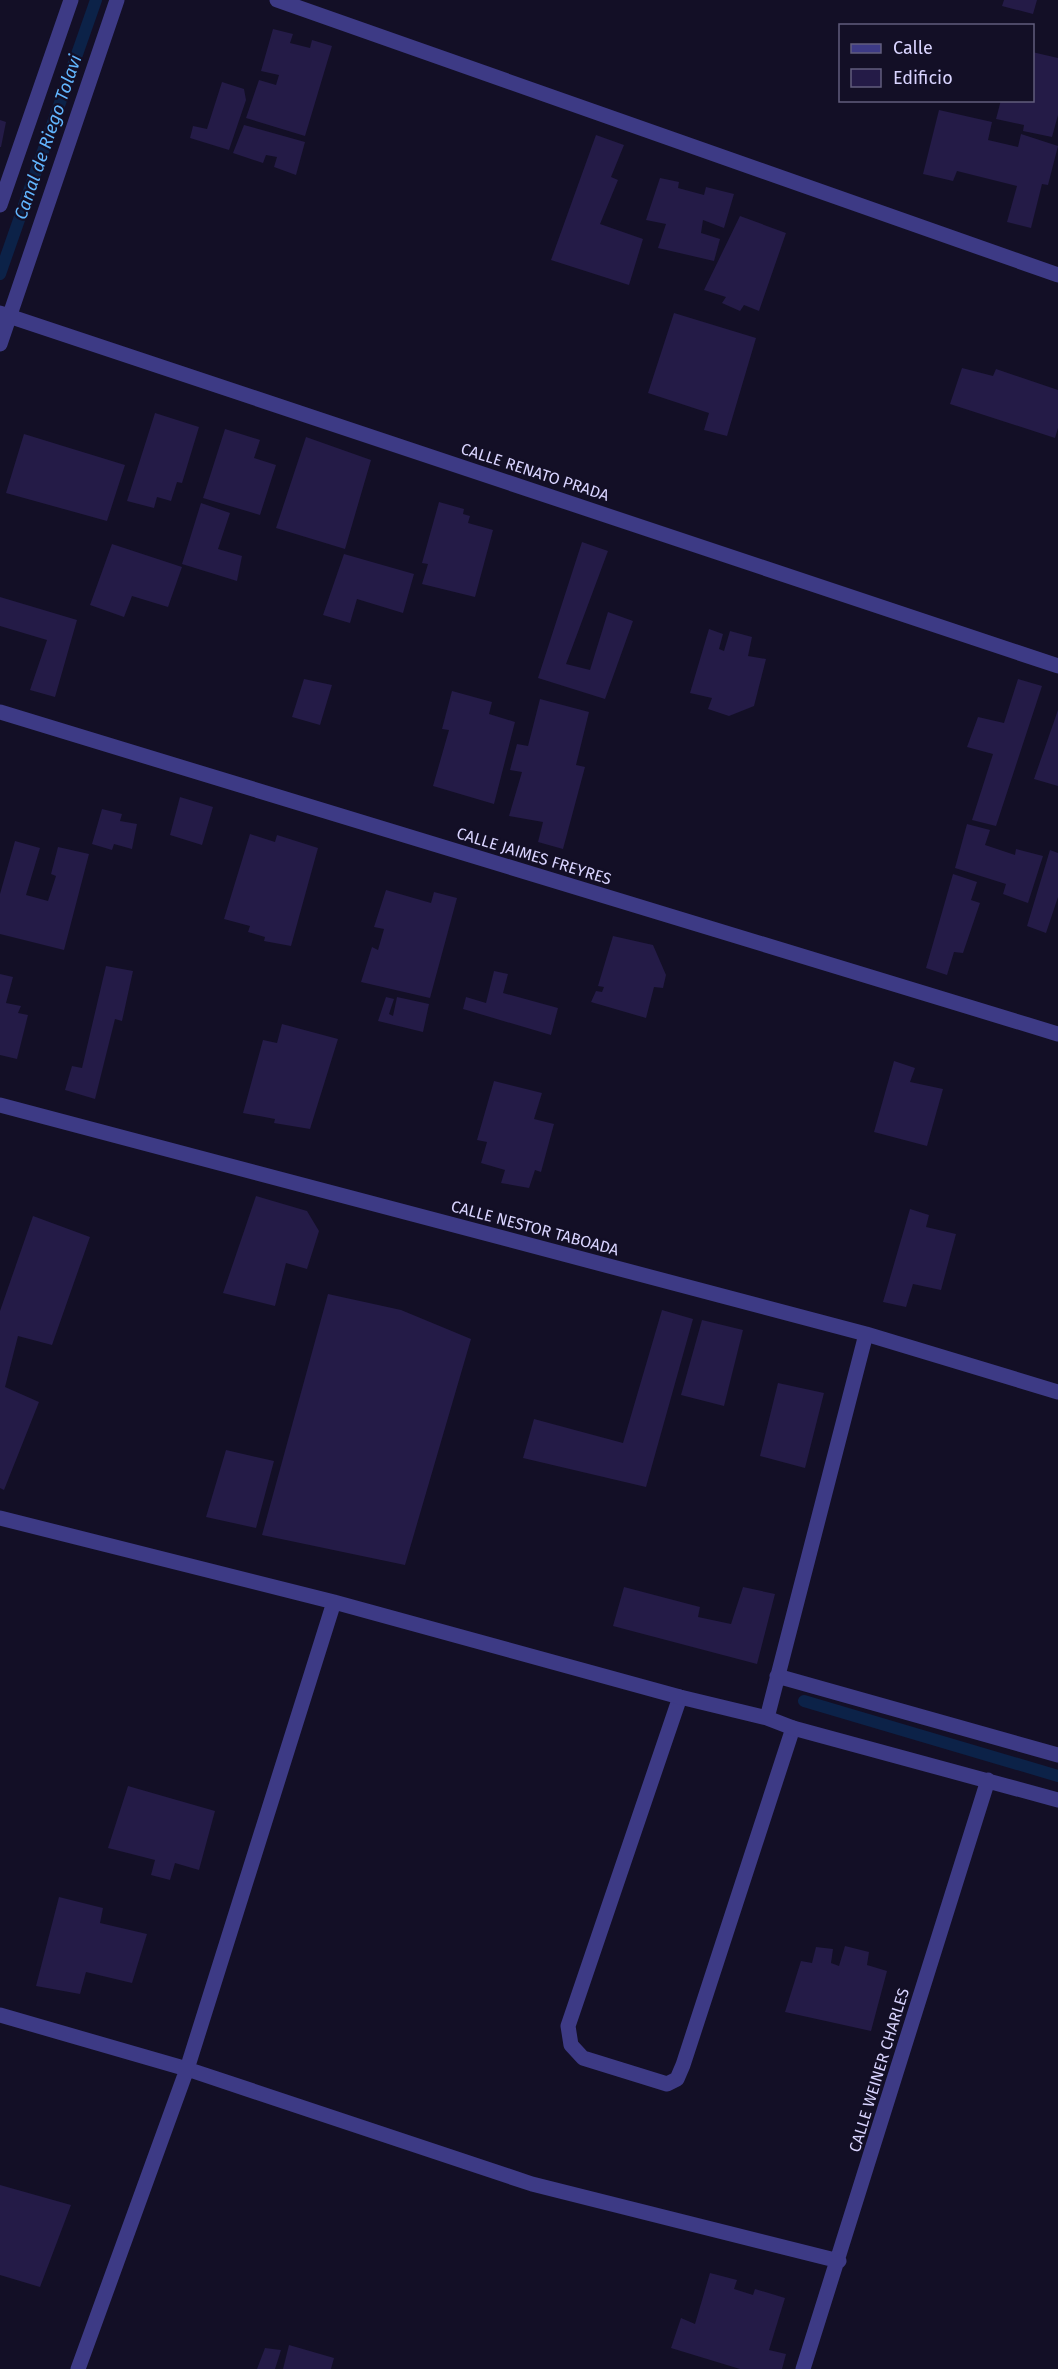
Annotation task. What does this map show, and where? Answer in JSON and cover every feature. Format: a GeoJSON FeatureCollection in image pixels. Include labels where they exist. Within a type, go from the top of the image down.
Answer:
{"type":"FeatureCollection","features":[{"type":"Feature","properties":{"kind":"street"},"geometry":{"type":"LineString","coordinates":[[0,205],[71,0]]}},
{"type":"Feature","properties":{"kind":"street"},"geometry":{"type":"LineString","coordinates":[[0,344],[5,314],[117,0]]}},
{"type":"Feature","properties":{"kind":"street"},"geometry":{"type":"LineString","coordinates":[[277,0],[1058,275]]}},
{"type":"Feature","properties":{"kind":"street","name":"CALLE RENATO PRADA"},"geometry":{"type":"LineString","coordinates":[[5,314],[1058,666]]}},
{"type":"Feature","properties":{"kind":"street","name":"CALLE JAIMES FREYRES"},"geometry":{"type":"LineString","coordinates":[[0,712],[1058,1034]]}},
{"type":"Feature","properties":{"kind":"street","name":"CALLE NESTOR TABOADA"},"geometry":{"type":"LineString","coordinates":[[0,1105],[866,1334],[1058,1392]]}},
{"type":"Feature","properties":{"kind":"street"},"geometry":{"type":"LineString","coordinates":[[767,1718],[866,1334]]}},
{"type":"Feature","properties":{"kind":"street"},"geometry":{"type":"LineString","coordinates":[[0,1518],[334,1602],[680,1697],[767,1718],[793,1728],[1058,1800]]}},
{"type":"Feature","properties":{"kind":"street"},"geometry":{"type":"LineString","coordinates":[[78,2369],[187,2069],[334,1602]]}},
{"type":"Feature","properties":{"kind":"street"},"geometry":{"type":"LineString","coordinates":[[777,1676],[1058,1755]]}},
{"type":"Feature","properties":{"kind":"street"},"geometry":{"type":"LineString","coordinates":[[680,1697],[568,2026],[571,2045],[583,2058],[667,2084],[676,2079],[683,2065],[793,1728]]}},
{"type":"Feature","properties":{"kind":"street","name":"CALLE WEINER CHARLES"},"geometry":{"type":"LineString","coordinates":[[803,2369],[988,1780]]}},
{"type":"Feature","properties":{"kind":"street"},"geometry":{"type":"LineString","coordinates":[[0,2015],[187,2069],[532,2184],[838,2261]]}},
{"type":"Feature","properties":{"kind":"building"},"geometry":{"type":"Polygon","coordinates":[[[1004,0],[1037,0],[1033,14],[1002,6],[1004,0]]]}},
{"type":"Feature","properties":{"kind":"building"},"geometry":{"type":"Polygon","coordinates":[[[273,29],[293,34],[290,43],[310,48],[312,40],[332,46],[305,136],[246,118],[259,80],[276,85],[279,75],[261,71],[273,29]]]}},
{"type":"Feature","properties":{"kind":"building"},"geometry":{"type":"Polygon","coordinates":[[[1034,52],[1058,58],[1058,115],[1052,137],[1023,131],[1024,125],[996,119],[1000,102],[1034,102],[1034,52]]]}},
{"type":"Feature","properties":{"kind":"building"},"geometry":{"type":"Polygon","coordinates":[[[222,82],[244,89],[246,100],[229,150],[190,138],[193,126],[207,129],[222,82]]]}},
{"type":"Feature","properties":{"kind":"building"},"geometry":{"type":"Polygon","coordinates":[[[939,110],[992,122],[988,140],[1018,147],[1021,134],[1058,146],[1048,185],[1042,184],[1031,228],[1007,222],[1017,186],[957,171],[953,181],[923,174],[939,110]]]}},
{"type":"Feature","properties":{"kind":"building"},"geometry":{"type":"Polygon","coordinates":[[[0,120],[6,122],[1,147],[0,147],[0,120]]]}},
{"type":"Feature","properties":{"kind":"building"},"geometry":{"type":"Polygon","coordinates":[[[244,125],[305,142],[296,175],[274,167],[277,157],[266,155],[263,163],[233,153],[244,125]]]}},
{"type":"Feature","properties":{"kind":"building"},"geometry":{"type":"Polygon","coordinates":[[[596,135],[624,145],[611,177],[618,180],[600,224],[643,239],[629,285],[551,260],[596,135]]]}},
{"type":"Feature","properties":{"kind":"building"},"geometry":{"type":"Polygon","coordinates":[[[660,178],[679,182],[678,188],[704,195],[706,187],[734,194],[724,228],[703,220],[701,233],[720,239],[714,261],[658,248],[666,224],[646,220],[660,178]]]}},
{"type":"Feature","properties":{"kind":"building"},"geometry":{"type":"Polygon","coordinates":[[[740,216],[786,233],[759,311],[744,305],[740,311],[722,303],[726,297],[704,290],[740,216]]]}},
{"type":"Feature","properties":{"kind":"building"},"geometry":{"type":"Polygon","coordinates":[[[674,313],[756,338],[727,436],[704,430],[709,413],[648,393],[674,313]]]}},
{"type":"Feature","properties":{"kind":"building"},"geometry":{"type":"Polygon","coordinates":[[[962,368],[993,376],[996,369],[1058,390],[1058,428],[1055,438],[950,404],[962,368]]]}},
{"type":"Feature","properties":{"kind":"building"},"geometry":{"type":"Polygon","coordinates":[[[155,413],[199,427],[182,483],[177,482],[171,501],[157,497],[154,508],[127,501],[155,413]]]}},
{"type":"Feature","properties":{"kind":"building"},"geometry":{"type":"Polygon","coordinates":[[[225,429],[260,440],[254,458],[276,465],[260,515],[203,498],[225,429]]]}},
{"type":"Feature","properties":{"kind":"building"},"geometry":{"type":"Polygon","coordinates":[[[24,434],[125,465],[107,521],[6,493],[24,434]]]}},
{"type":"Feature","properties":{"kind":"building"},"geometry":{"type":"Polygon","coordinates":[[[306,437],[371,460],[345,549],[276,528],[306,437]]]}},
{"type":"Feature","properties":{"kind":"building"},"geometry":{"type":"Polygon","coordinates":[[[439,502],[464,509],[463,514],[470,516],[468,523],[493,530],[475,597],[422,584],[428,564],[422,563],[439,502]]]}},
{"type":"Feature","properties":{"kind":"building"},"geometry":{"type":"Polygon","coordinates":[[[201,503],[230,513],[218,549],[242,556],[237,581],[182,564],[201,503]]]}},
{"type":"Feature","properties":{"kind":"building"},"geometry":{"type":"Polygon","coordinates":[[[582,542],[608,551],[566,664],[590,670],[608,612],[633,621],[605,699],[538,678],[582,542]]]}},
{"type":"Feature","properties":{"kind":"building"},"geometry":{"type":"Polygon","coordinates":[[[112,544],[182,567],[168,607],[132,596],[124,617],[90,605],[112,544]]]}},
{"type":"Feature","properties":{"kind":"building"},"geometry":{"type":"Polygon","coordinates":[[[344,554],[414,574],[403,613],[357,599],[350,623],[323,615],[344,554]]]}},
{"type":"Feature","properties":{"kind":"building"},"geometry":{"type":"Polygon","coordinates":[[[0,597],[77,620],[55,697],[30,690],[47,640],[0,626],[0,597]]]}},
{"type":"Feature","properties":{"kind":"building"},"geometry":{"type":"Polygon","coordinates":[[[709,629],[723,634],[719,649],[724,651],[730,631],[752,637],[748,656],[766,659],[754,706],[729,716],[708,709],[712,698],[690,693],[709,629]]]}},
{"type":"Feature","properties":{"kind":"building"},"geometry":{"type":"Polygon","coordinates":[[[304,679],[332,685],[320,725],[292,717],[304,679]]]}},
{"type":"Feature","properties":{"kind":"building"},"geometry":{"type":"Polygon","coordinates":[[[1018,679],[1042,686],[996,826],[972,820],[993,754],[967,747],[978,717],[1004,723],[1018,679]]]}},
{"type":"Feature","properties":{"kind":"building"},"geometry":{"type":"Polygon","coordinates":[[[452,691],[492,702],[489,714],[515,722],[494,804],[433,786],[449,730],[442,729],[452,691]]]}},
{"type":"Feature","properties":{"kind":"building"},"geometry":{"type":"Polygon","coordinates":[[[540,699],[589,712],[576,765],[585,767],[563,849],[538,842],[543,822],[509,816],[522,772],[510,770],[517,744],[528,746],[540,699]]]}},
{"type":"Feature","properties":{"kind":"building"},"geometry":{"type":"Polygon","coordinates":[[[1058,710],[1058,786],[1034,779],[1058,710]]]}},
{"type":"Feature","properties":{"kind":"building"},"geometry":{"type":"Polygon","coordinates":[[[180,797],[213,807],[202,845],[170,835],[180,797]]]}},
{"type":"Feature","properties":{"kind":"building"},"geometry":{"type":"Polygon","coordinates":[[[102,809],[122,814],[120,821],[137,824],[132,849],[114,844],[112,850],[92,844],[102,809]]]}},
{"type":"Feature","properties":{"kind":"building"},"geometry":{"type":"Polygon","coordinates":[[[967,824],[990,830],[985,845],[1015,855],[1016,849],[1043,856],[1028,903],[1003,894],[1006,884],[955,868],[967,824]]]}},
{"type":"Feature","properties":{"kind":"building"},"geometry":{"type":"Polygon","coordinates":[[[250,834],[275,842],[277,835],[318,848],[291,946],[264,941],[265,937],[248,932],[250,926],[224,919],[250,834]]]}},
{"type":"Feature","properties":{"kind":"building"},"geometry":{"type":"Polygon","coordinates":[[[15,841],[40,848],[26,895],[48,901],[56,876],[51,874],[58,847],[89,854],[64,950],[0,934],[0,894],[15,841]]]}},
{"type":"Feature","properties":{"kind":"building"},"geometry":{"type":"Polygon","coordinates":[[[1050,850],[1058,853],[1058,897],[1046,933],[1027,926],[1050,850]]]}},
{"type":"Feature","properties":{"kind":"building"},"geometry":{"type":"Polygon","coordinates":[[[953,874],[977,882],[971,900],[980,903],[963,953],[954,952],[947,975],[926,968],[953,874]]]}},
{"type":"Feature","properties":{"kind":"building"},"geometry":{"type":"Polygon","coordinates":[[[386,890],[431,903],[434,892],[457,898],[430,998],[361,982],[372,947],[378,950],[384,929],[374,927],[386,890]]]}},
{"type":"Feature","properties":{"kind":"building"},"geometry":{"type":"Polygon","coordinates":[[[613,936],[653,945],[666,975],[663,988],[654,987],[646,1018],[591,1002],[596,991],[602,992],[604,987],[598,986],[613,936]]]}},
{"type":"Feature","properties":{"kind":"building"},"geometry":{"type":"Polygon","coordinates":[[[106,966],[133,971],[122,1021],[115,1019],[95,1099],[65,1090],[72,1066],[82,1068],[106,966]]]}},
{"type":"Feature","properties":{"kind":"building"},"geometry":{"type":"Polygon","coordinates":[[[494,971],[508,974],[503,993],[558,1008],[551,1035],[463,1009],[466,997],[486,1003],[494,971]]]}},
{"type":"Feature","properties":{"kind":"building"},"geometry":{"type":"Polygon","coordinates":[[[0,974],[13,977],[6,1003],[21,1006],[18,1013],[28,1015],[17,1059],[0,1055],[0,974]]]}},
{"type":"Feature","properties":{"kind":"building"},"geometry":{"type":"Polygon","coordinates":[[[386,997],[394,999],[389,1014],[393,1016],[397,997],[429,1004],[423,1032],[378,1021],[386,997]]]}},
{"type":"Feature","properties":{"kind":"building"},"geometry":{"type":"Polygon","coordinates":[[[282,1024],[338,1039],[310,1129],[274,1123],[275,1119],[243,1113],[263,1040],[277,1043],[282,1024]]]}},
{"type":"Feature","properties":{"kind":"building"},"geometry":{"type":"Polygon","coordinates":[[[894,1061],[915,1068],[910,1082],[943,1089],[927,1146],[874,1132],[894,1061]]]}},
{"type":"Feature","properties":{"kind":"building"},"geometry":{"type":"Polygon","coordinates":[[[494,1081],[542,1093],[534,1119],[554,1124],[541,1172],[535,1170],[529,1188],[501,1183],[505,1170],[481,1163],[487,1142],[477,1140],[494,1081]]]}},
{"type":"Feature","properties":{"kind":"building"},"geometry":{"type":"Polygon","coordinates":[[[256,1196],[307,1211],[319,1231],[307,1269],[286,1263],[275,1306],[223,1293],[256,1196]]]}},
{"type":"Feature","properties":{"kind":"building"},"geometry":{"type":"Polygon","coordinates":[[[910,1209],[929,1215],[926,1227],[956,1234],[941,1290],[913,1284],[906,1307],[883,1302],[910,1209]]]}},
{"type":"Feature","properties":{"kind":"building"},"geometry":{"type":"Polygon","coordinates":[[[33,1216],[90,1237],[52,1345],[18,1336],[5,1387],[39,1402],[4,1490],[0,1488],[0,1311],[33,1216]]]}},
{"type":"Feature","properties":{"kind":"building"},"geometry":{"type":"Polygon","coordinates":[[[328,1294],[401,1310],[471,1339],[405,1565],[262,1535],[328,1294]]]}},
{"type":"Feature","properties":{"kind":"building"},"geometry":{"type":"Polygon","coordinates":[[[662,1310],[693,1319],[646,1487],[523,1458],[534,1419],[623,1443],[662,1310]]]}},
{"type":"Feature","properties":{"kind":"building"},"geometry":{"type":"Polygon","coordinates":[[[702,1320],[743,1330],[724,1406],[681,1395],[702,1320]]]}},
{"type":"Feature","properties":{"kind":"building"},"geometry":{"type":"Polygon","coordinates":[[[778,1383],[824,1393],[805,1468],[760,1456],[778,1383]]]}},
{"type":"Feature","properties":{"kind":"building"},"geometry":{"type":"Polygon","coordinates":[[[226,1450],[274,1461],[256,1528],[206,1517],[226,1450]]]}},
{"type":"Feature","properties":{"kind":"building"},"geometry":{"type":"Polygon","coordinates":[[[624,1587],[700,1607],[698,1617],[731,1624],[743,1587],[775,1594],[757,1664],[613,1626],[624,1587]]]}},
{"type":"Feature","properties":{"kind":"building"},"geometry":{"type":"Polygon","coordinates":[[[128,1786],[215,1811],[199,1870],[175,1863],[170,1880],[151,1875],[155,1860],[108,1848],[128,1786]]]}},
{"type":"Feature","properties":{"kind":"building"},"geometry":{"type":"Polygon","coordinates":[[[59,1897],[103,1908],[100,1923],[147,1934],[132,1983],[86,1972],[80,1994],[36,1986],[59,1897]]]}},
{"type":"Feature","properties":{"kind":"building"},"geometry":{"type":"Polygon","coordinates":[[[845,1946],[869,1952],[867,1965],[887,1971],[871,2031],[785,2012],[801,1961],[812,1963],[816,1947],[833,1949],[831,1963],[839,1966],[845,1946]]]}},
{"type":"Feature","properties":{"kind":"building"},"geometry":{"type":"Polygon","coordinates":[[[0,2185],[71,2205],[40,2287],[0,2275],[0,2185]]]}},
{"type":"Feature","properties":{"kind":"building"},"geometry":{"type":"Polygon","coordinates":[[[710,2273],[737,2280],[734,2289],[753,2295],[755,2289],[785,2298],[769,2350],[786,2354],[782,2369],[740,2369],[671,2348],[681,2318],[695,2324],[710,2273]]]}},
{"type":"Feature","properties":{"kind":"building"},"geometry":{"type":"Polygon","coordinates":[[[289,2345],[334,2358],[331,2369],[283,2369],[289,2345]]]}},
{"type":"Feature","properties":{"kind":"building"},"geometry":{"type":"Polygon","coordinates":[[[265,2348],[281,2350],[275,2369],[257,2369],[265,2348]]]}},
{"type":"Feature","properties":{"kind":"waterway","name":"Canal de Riego Tolavi"},"geometry":{"type":"LineString","coordinates":[[0,274],[96,0]]}},
{"type":"Feature","properties":{"kind":"waterway"},"geometry":{"type":"LineString","coordinates":[[804,1701],[1058,1776]]}}]}
